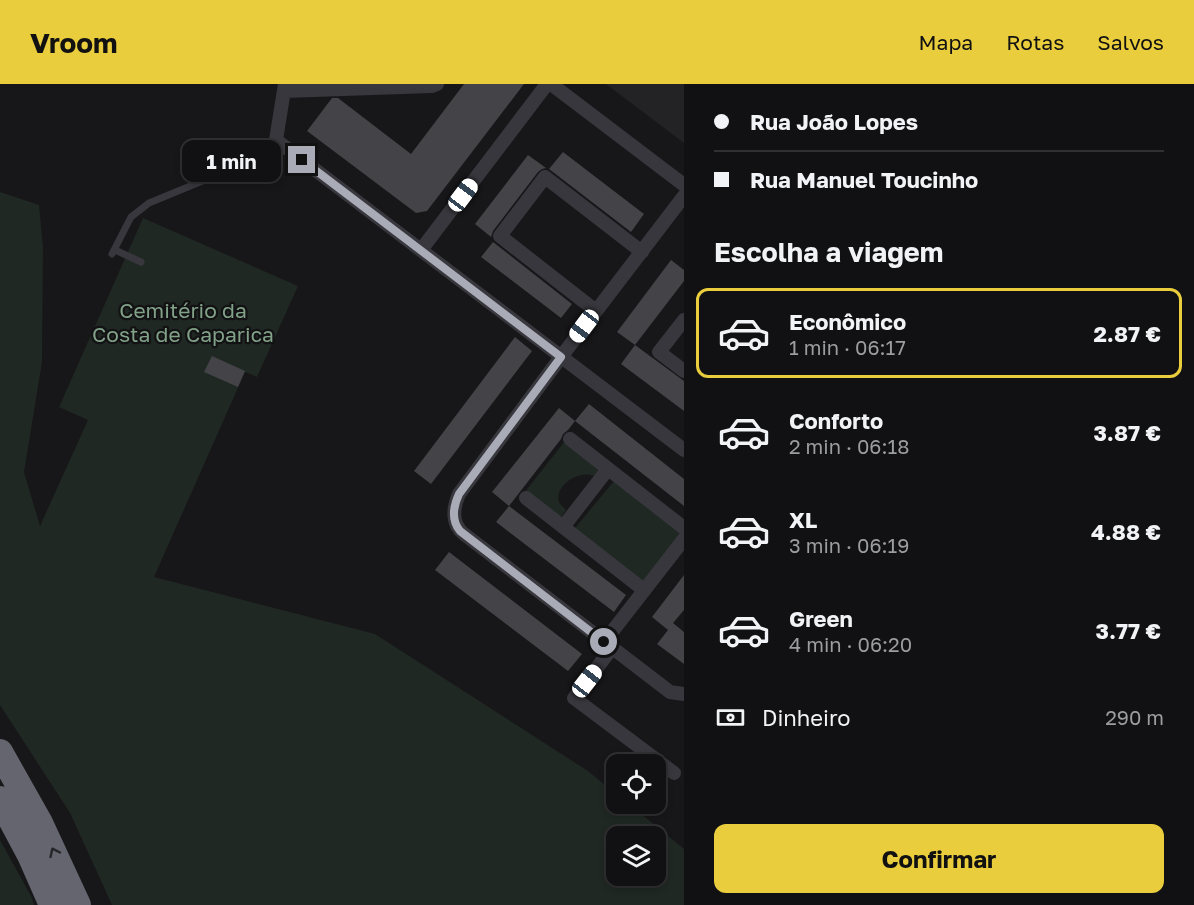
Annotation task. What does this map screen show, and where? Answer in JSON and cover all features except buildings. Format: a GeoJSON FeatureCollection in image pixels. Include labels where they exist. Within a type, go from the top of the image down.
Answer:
{"type":"FeatureCollection","features":[{"type":"Feature","properties":{"kind":"highway"},"geometry":{"type":"LineString","coordinates":[[0,752],[40,823],[78,905]]}},
{"type":"Feature","properties":{"kind":"highway"},"geometry":{"type":"LineString","coordinates":[[0,798],[30,855],[52,905]]}},
{"type":"Feature","properties":{"kind":"street"},"geometry":{"type":"LineString","coordinates":[[437,84],[432,86],[285,88],[280,144],[684,450]]}},
{"type":"Feature","properties":{"kind":"street"},"geometry":{"type":"LineString","coordinates":[[421,250],[549,84],[684,186]]}},
{"type":"Feature","properties":{"kind":"street"},"geometry":{"type":"LineString","coordinates":[[596,311],[500,237],[545,177],[642,252]]}},
{"type":"Feature","properties":{"kind":"street"},"geometry":{"type":"LineString","coordinates":[[684,196],[459,494],[455,504],[454,519],[460,531],[608,645],[670,692],[684,694]]}},
{"type":"Feature","properties":{"kind":"street"},"geometry":{"type":"LineString","coordinates":[[684,320],[659,352],[684,371]]}},
{"type":"Feature","properties":{"kind":"street"},"geometry":{"type":"LineString","coordinates":[[570,439],[684,528]]}},
{"type":"Feature","properties":{"kind":"street"},"geometry":{"type":"LineString","coordinates":[[563,527],[608,469]]}},
{"type":"Feature","properties":{"kind":"street"},"geometry":{"type":"LineString","coordinates":[[526,498],[644,590]]}},
{"type":"Feature","properties":{"kind":"street"},"geometry":{"type":"LineString","coordinates":[[674,773],[574,698],[644,590],[684,539]]}},
{"type":"Feature","properties":{"kind":"lane"},"geometry":{"type":"LineString","coordinates":[[141,262],[114,252],[131,217],[149,203],[280,144]]}},
{"type":"Feature","properties":{"kind":"shaded area"},"geometry":{"type":"Polygon","coordinates":[[[606,84],[684,84],[684,143],[606,84]]]}},
{"type":"Feature","properties":{"kind":"green space","name":"Cemitério da Costa de Caparica"},"geometry":{"type":"Polygon","coordinates":[[[0,192],[39,205],[43,248],[42,362],[24,472],[40,526],[88,420],[59,407],[143,218],[298,286],[257,377],[245,372],[154,577],[375,634],[588,771],[606,786],[606,814],[641,814],[656,826],[606,826],[606,886],[666,886],[666,834],[684,849],[684,905],[112,905],[70,813],[0,705],[0,192]]]}},
{"type":"Feature","properties":{"kind":"green space"},"geometry":{"type":"Polygon","coordinates":[[[565,441],[601,468],[594,476],[588,474],[575,477],[564,485],[558,496],[559,502],[566,510],[560,519],[524,493],[565,441]]]}},
{"type":"Feature","properties":{"kind":"green space"},"geometry":{"type":"Polygon","coordinates":[[[614,481],[684,536],[648,585],[575,528],[614,481]]]}},
{"type":"Feature","properties":{"kind":"green space"},"geometry":{"type":"Polygon","coordinates":[[[0,840],[31,896],[34,905],[0,905],[0,840]]]}},
{"type":"Feature","properties":{"kind":"route"},"geometry":{"type":"LineString","coordinates":[[302,160],[561,357],[459,494],[455,504],[454,519],[460,531],[604,642]]}}]}
